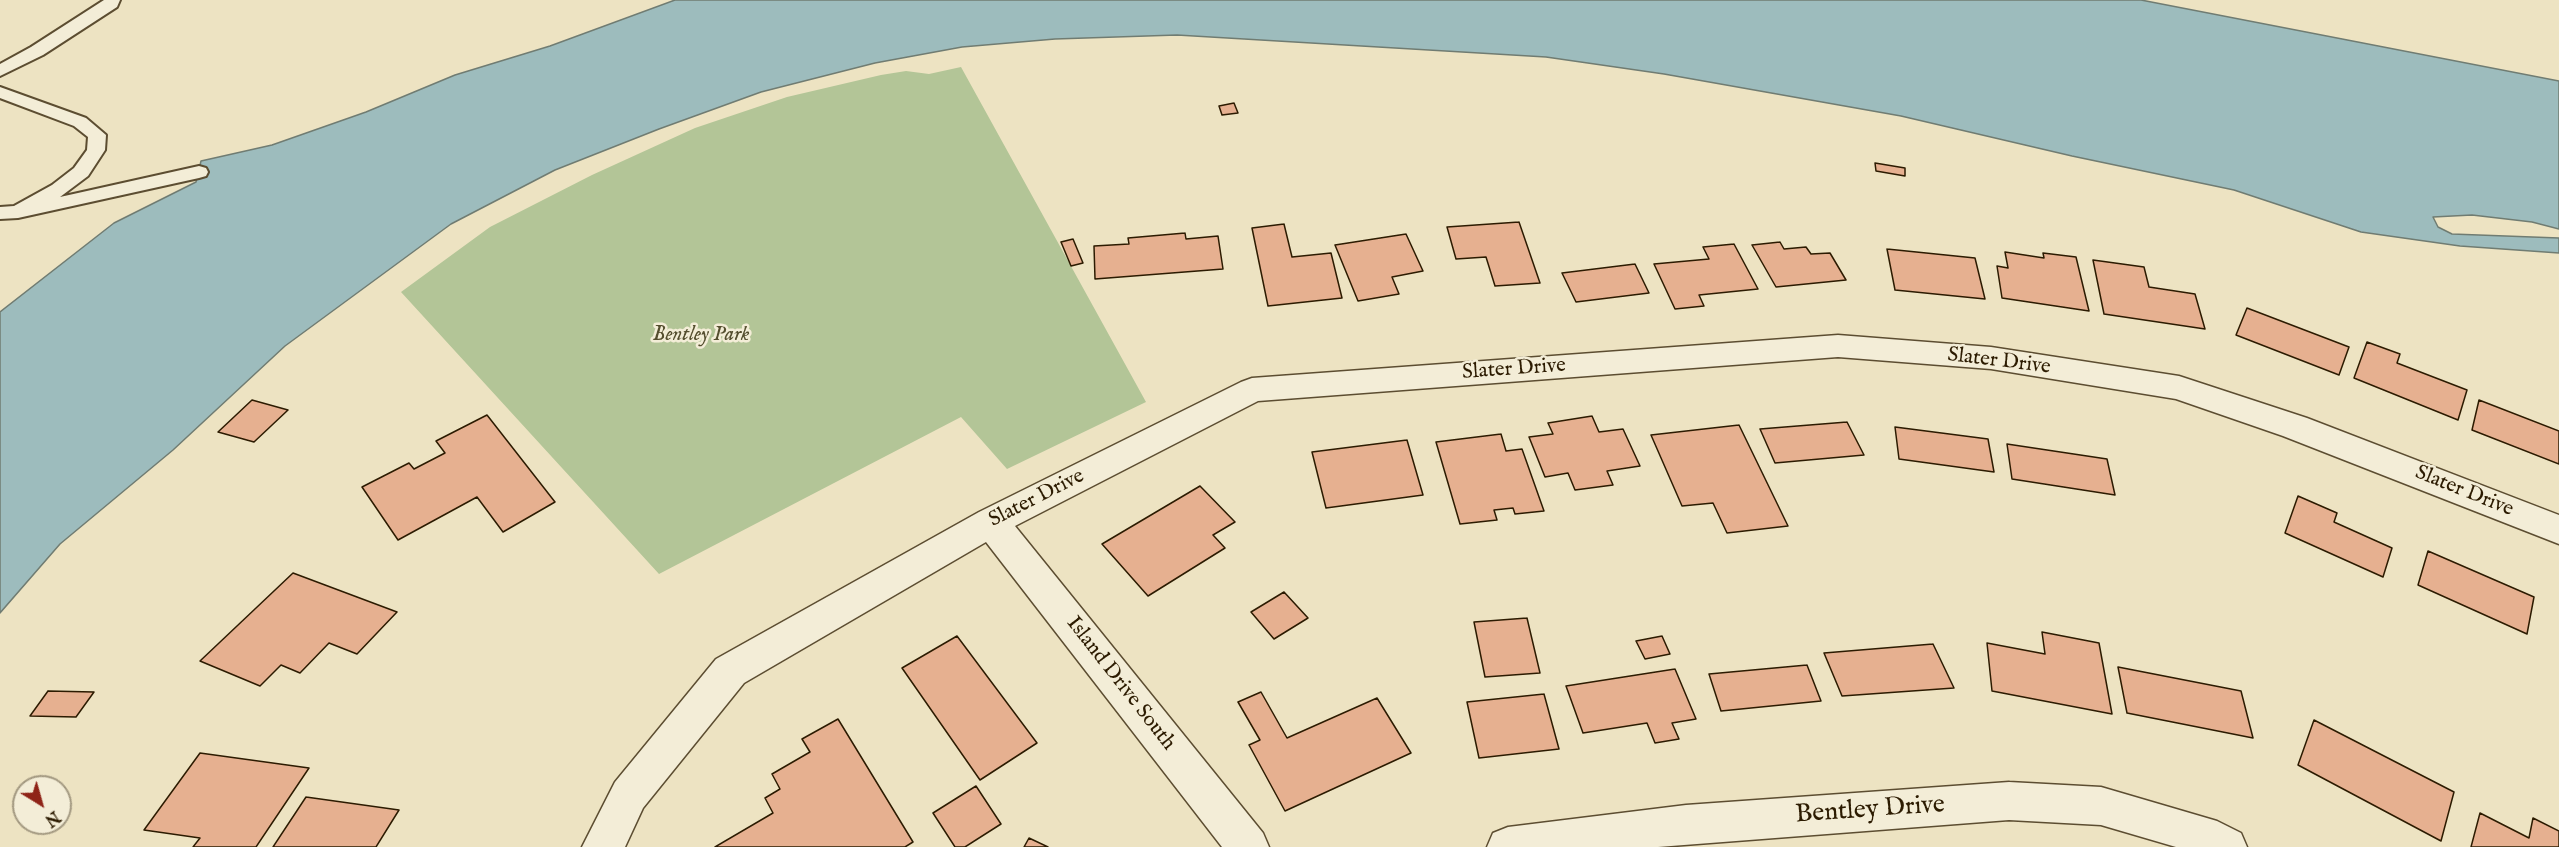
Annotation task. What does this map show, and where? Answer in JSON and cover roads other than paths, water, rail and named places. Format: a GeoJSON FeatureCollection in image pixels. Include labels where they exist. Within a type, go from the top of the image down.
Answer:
{"type":"FeatureCollection","features":[{"type":"Feature","properties":{"kind":"street","name":"Slater Drive"},"geometry":{"type":"LineString","coordinates":[[603,847],[629,795],[730,671],[991,522],[1252,390],[1838,346],[1991,358],[2179,388],[2295,427],[2559,530]]}},
{"type":"Feature","properties":{"kind":"street","name":"Island Drive South"},"geometry":{"type":"LineString","coordinates":[[991,522],[1248,847]]}},
{"type":"Feature","properties":{"kind":"street","name":"Bentley Drive"},"geometry":{"type":"LineString","coordinates":[[1508,847],[1686,824],[2009,801],[2101,806],[2202,835],[2226,847]]}},
{"type":"Feature","properties":{"kind":"lane"},"geometry":{"type":"LineString","coordinates":[[0,70],[47,46],[111,4],[112,0]]}},
{"type":"Feature","properties":{"kind":"lane"},"geometry":{"type":"LineString","coordinates":[[0,92],[80,122],[98,135],[96,150],[81,172],[59,189],[9,212]]}},
{"type":"Feature","properties":{"kind":"lane"},"geometry":{"type":"LineString","coordinates":[[9,212],[199,172]]}},
{"type":"Feature","properties":{"kind":"water"},"geometry":{"type":"Polygon","coordinates":[[[675,0],[2141,0],[2559,81],[2559,229],[2532,222],[2472,215],[2433,217],[2438,227],[2452,234],[2559,238],[2559,253],[2460,246],[2361,232],[2234,190],[2072,156],[1901,116],[1664,74],[1546,57],[1177,35],[1055,39],[962,47],[875,63],[761,92],[555,170],[451,224],[285,346],[173,450],[60,544],[0,613],[0,312],[114,223],[196,182],[201,161],[272,145],[366,112],[455,75],[550,46],[675,0]]]}},
{"type":"Feature","properties":{"kind":"park label","name":"Bentley Park"},"geometry":{"type":"Point","coordinates":[701,336]}}]}
